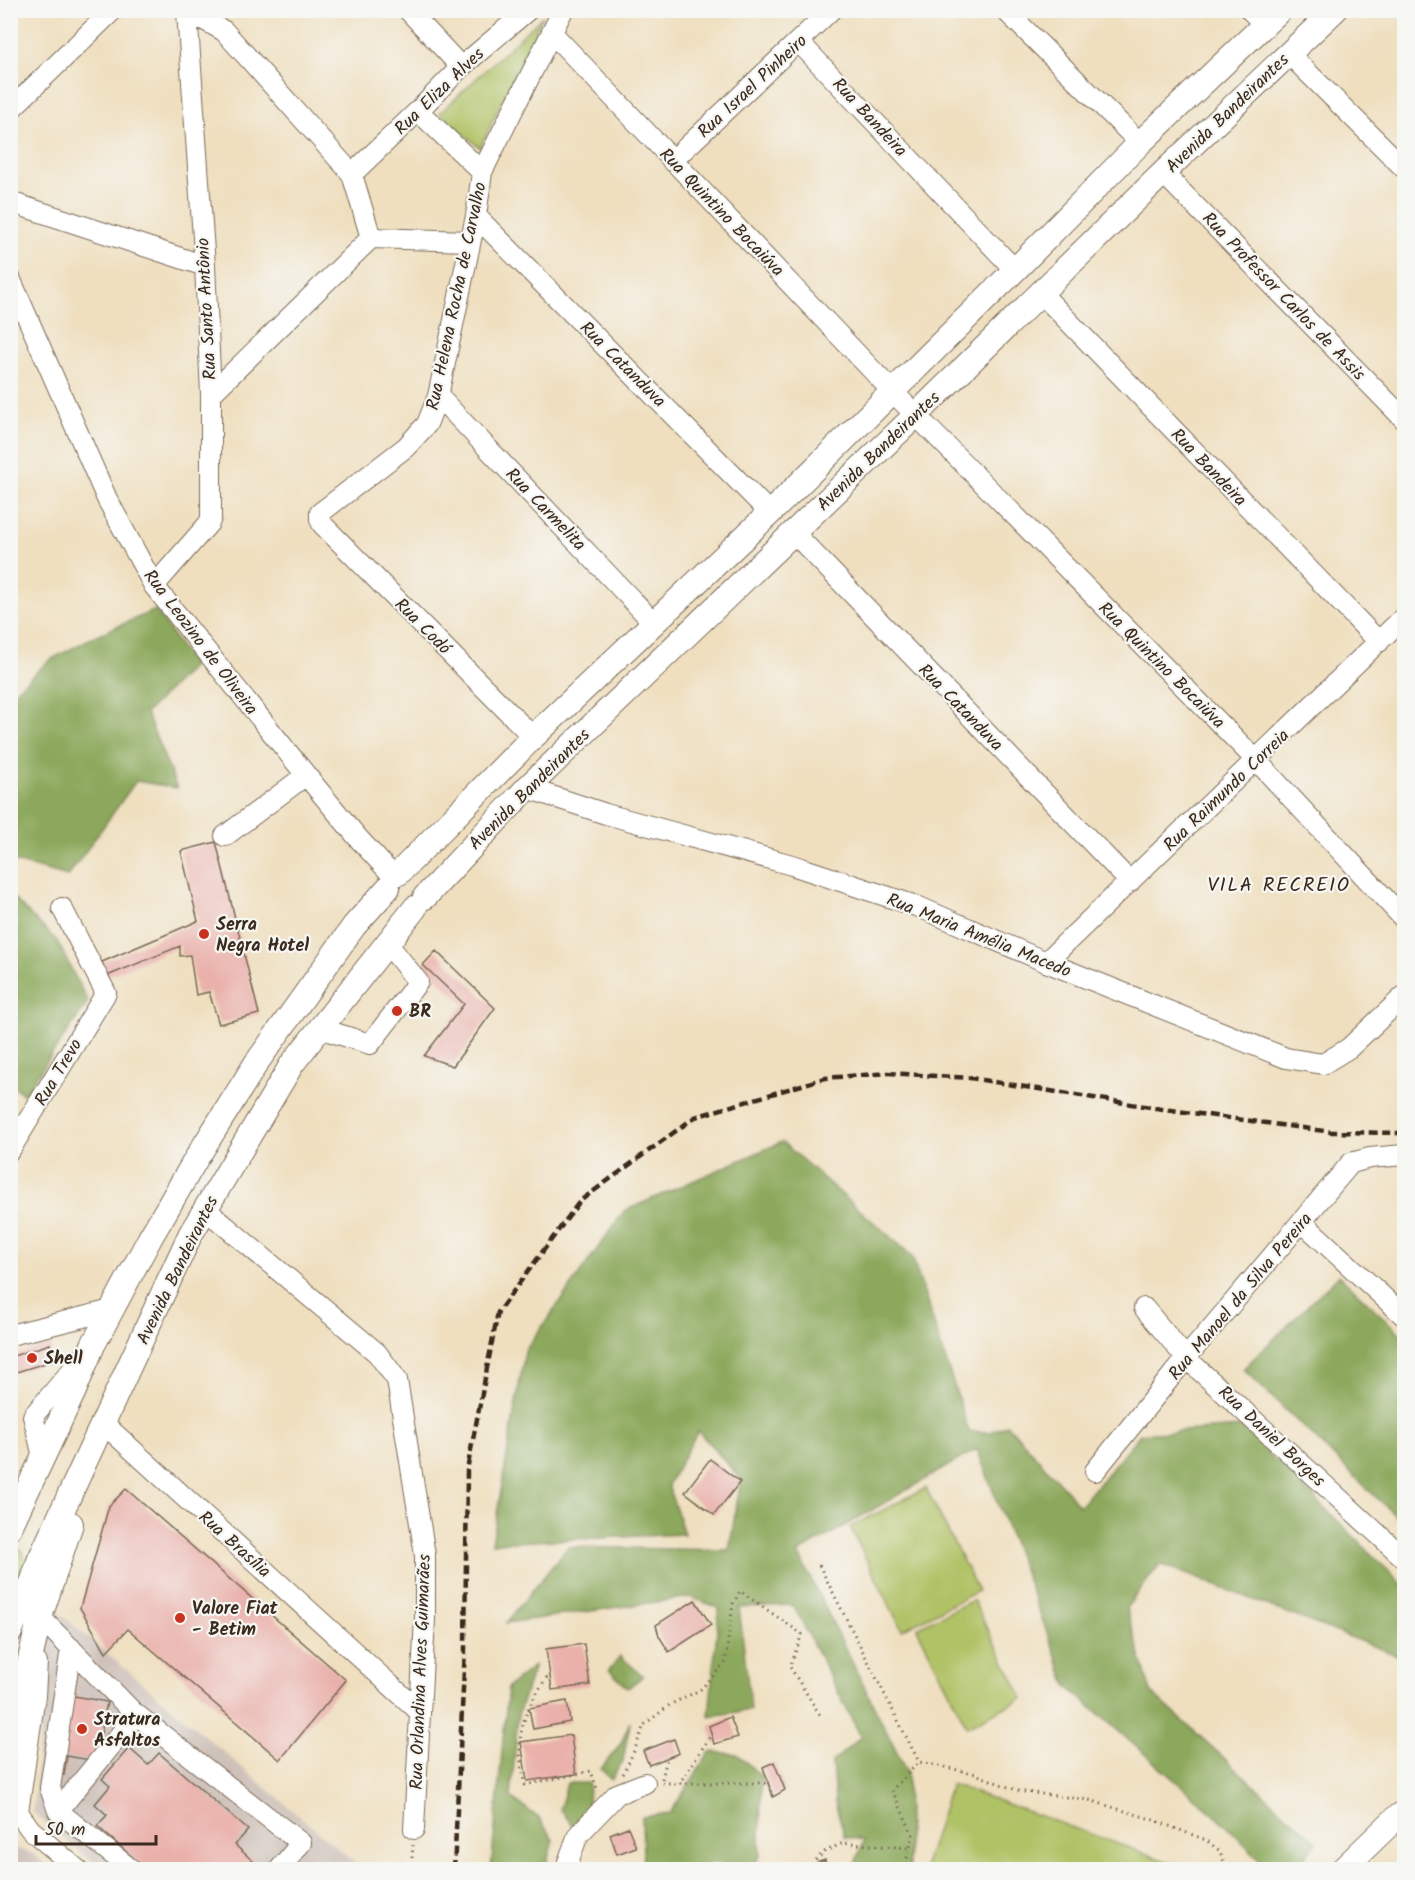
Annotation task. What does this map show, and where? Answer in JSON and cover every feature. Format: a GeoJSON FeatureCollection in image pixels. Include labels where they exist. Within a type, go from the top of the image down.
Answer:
{"type":"FeatureCollection","features":[{"type":"Feature","properties":{"kind":"main road","name":"Avenida Bandeirantes"},"geometry":{"type":"LineString","coordinates":[[10,1632],[39,1561],[190,1235],[291,1064],[420,902],[527,788],[916,415],[1163,173],[1335,10]]}},
{"type":"Feature","properties":{"kind":"main road","name":"Avenida Bandeirantes"},"geometry":{"type":"LineString","coordinates":[[10,1527],[44,1457],[93,1345],[150,1238],[257,1062],[354,926],[394,879],[533,737],[770,513],[1016,270],[1265,15]]}},
{"type":"Feature","properties":{"kind":"main road"},"geometry":{"type":"LineString","coordinates":[[411,871],[418,874],[425,884],[420,902],[408,909],[396,906],[391,901],[394,879],[411,871]]}},
{"type":"Feature","properties":{"kind":"main road"},"geometry":{"type":"LineString","coordinates":[[10,1744],[40,1617],[104,1424],[74,1391]]}},
{"type":"Feature","properties":{"kind":"main road"},"geometry":{"type":"LineString","coordinates":[[10,1487],[31,1472],[44,1457]]}},
{"type":"Feature","properties":{"kind":"main road"},"geometry":{"type":"LineString","coordinates":[[10,1537],[27,1540],[36,1549],[39,1561]]}},
{"type":"Feature","properties":{"kind":"main road"},"geometry":{"type":"LineString","coordinates":[[1342,1869],[1404,1813]]}},
{"type":"Feature","properties":{"kind":"street"},"geometry":{"type":"LineString","coordinates":[[10,110],[113,10]]}},
{"type":"Feature","properties":{"kind":"street"},"geometry":{"type":"LineString","coordinates":[[408,10],[461,67]]}},
{"type":"Feature","properties":{"kind":"street","name":"Rua Eliza Alves"},"geometry":{"type":"LineString","coordinates":[[352,174],[461,67],[528,10]]}},
{"type":"Feature","properties":{"kind":"street","name":"Rua Helena Rocha de Carvalho"},"geometry":{"type":"LineString","coordinates":[[320,513],[406,447],[427,424],[438,396],[476,216],[482,172],[563,10]]}},
{"type":"Feature","properties":{"kind":"street","name":"Rua Israel Pinheiro"},"geometry":{"type":"LineString","coordinates":[[672,161],[800,42],[831,10]]}},
{"type":"Feature","properties":{"kind":"street"},"geometry":{"type":"LineString","coordinates":[[1005,10],[1140,143]]}},
{"type":"Feature","properties":{"kind":"street"},"geometry":{"type":"LineString","coordinates":[[187,11],[224,31],[352,174],[370,238]]}},
{"type":"Feature","properties":{"kind":"street","name":"Rua Santo Antônio"},"geometry":{"type":"LineString","coordinates":[[154,586],[211,518],[211,394],[205,266],[187,11]]}},
{"type":"Feature","properties":{"kind":"street","name":"Rua Quintino Bocaiúva"},"geometry":{"type":"LineString","coordinates":[[552,33],[892,391],[1257,761],[1404,919]]}},
{"type":"Feature","properties":{"kind":"street","name":"Rua Bandeira"},"geometry":{"type":"LineString","coordinates":[[800,42],[1016,270]]}},
{"type":"Feature","properties":{"kind":"street"},"geometry":{"type":"LineString","coordinates":[[1288,54],[1404,168]]}},
{"type":"Feature","properties":{"kind":"street"},"geometry":{"type":"LineString","coordinates":[[418,111],[482,172]]}},
{"type":"Feature","properties":{"kind":"street","name":"Rua Professor Carlos de Assis"},"geometry":{"type":"LineString","coordinates":[[1163,173],[1404,419]]}},
{"type":"Feature","properties":{"kind":"street"},"geometry":{"type":"LineString","coordinates":[[10,202],[205,266]]}},
{"type":"Feature","properties":{"kind":"street","name":"Rua Catanduva"},"geometry":{"type":"LineString","coordinates":[[476,216],[770,513]]}},
{"type":"Feature","properties":{"kind":"street"},"geometry":{"type":"LineString","coordinates":[[211,394],[370,238],[470,241]]}},
{"type":"Feature","properties":{"kind":"street","name":"Rua Leozino de Oliveira"},"geometry":{"type":"LineString","coordinates":[[10,278],[107,499],[154,586],[306,775],[394,879]]}},
{"type":"Feature","properties":{"kind":"street","name":"Rua Bandeira"},"geometry":{"type":"LineString","coordinates":[[1040,292],[1379,642]]}},
{"type":"Feature","properties":{"kind":"street","name":"Rua Carmelita"},"geometry":{"type":"LineString","coordinates":[[438,396],[653,622]]}},
{"type":"Feature","properties":{"kind":"street","name":"Rua Codó"},"geometry":{"type":"LineString","coordinates":[[320,513],[322,524],[533,737]]}},
{"type":"Feature","properties":{"kind":"street","name":"Rua Catanduva"},"geometry":{"type":"LineString","coordinates":[[793,532],[1130,882]]}},
{"type":"Feature","properties":{"kind":"street","name":"Rua Raimundo Correia"},"geometry":{"type":"LineString","coordinates":[[1046,962],[1404,617]]}},
{"type":"Feature","properties":{"kind":"street"},"geometry":{"type":"LineString","coordinates":[[225,836],[306,775]]}},
{"type":"Feature","properties":{"kind":"street","name":"Rua Maria Amélia Macedo"},"geometry":{"type":"LineString","coordinates":[[527,788],[606,814],[792,865],[920,907],[1046,962],[1286,1058],[1323,1064],[1349,1048],[1404,996]]}},
{"type":"Feature","properties":{"kind":"street","name":"Rua Trevo"},"geometry":{"type":"LineString","coordinates":[[10,1150],[106,993],[62,908]]}},
{"type":"Feature","properties":{"kind":"street"},"geometry":{"type":"LineString","coordinates":[[319,1028],[370,1044],[418,982],[387,943]]}},
{"type":"Feature","properties":{"kind":"street","name":"Rua Manoel da Silva Pereira"},"geometry":{"type":"LineString","coordinates":[[1095,1472],[1186,1358],[1351,1163],[1370,1158],[1404,1155]]}},
{"type":"Feature","properties":{"kind":"street","name":"Rua Orlandina Alves Guimarães"},"geometry":{"type":"LineString","coordinates":[[205,1209],[377,1353],[397,1380],[425,1555],[425,1618],[414,1829]]}},
{"type":"Feature","properties":{"kind":"street"},"geometry":{"type":"LineString","coordinates":[[1302,1222],[1404,1316]]}},
{"type":"Feature","properties":{"kind":"street","name":"Rua Daniel Borges"},"geometry":{"type":"LineString","coordinates":[[1144,1308],[1186,1358],[1404,1558]]}},
{"type":"Feature","properties":{"kind":"street"},"geometry":{"type":"LineString","coordinates":[[10,1335],[112,1310]]}},
{"type":"Feature","properties":{"kind":"street"},"geometry":{"type":"LineString","coordinates":[[44,1457],[33,1416],[93,1345]]}},
{"type":"Feature","properties":{"kind":"street","name":"Rua Brasília"},"geometry":{"type":"LineString","coordinates":[[104,1424],[420,1712]]}},
{"type":"Feature","properties":{"kind":"street"},"geometry":{"type":"LineString","coordinates":[[40,1617],[136,1715],[301,1844],[279,1869]]}},
{"type":"Feature","properties":{"kind":"street"},"geometry":{"type":"LineString","coordinates":[[40,1617],[35,1696],[18,1812],[30,1829],[78,1869]]}},
{"type":"Feature","properties":{"kind":"street"},"geometry":{"type":"LineString","coordinates":[[71,1648],[50,1788],[58,1810],[132,1869]]}},
{"type":"Feature","properties":{"kind":"street"},"geometry":{"type":"LineString","coordinates":[[58,1810],[136,1715]]}},
{"type":"Feature","properties":{"kind":"street"},"geometry":{"type":"LineString","coordinates":[[565,1869],[578,1835],[617,1794],[653,1783]]}},
{"type":"Feature","properties":{"kind":"path"},"geometry":{"type":"LineString","coordinates":[[819,1565],[919,1762]]}},
{"type":"Feature","properties":{"kind":"path"},"geometry":{"type":"LineString","coordinates":[[618,1781],[635,1749],[644,1725],[671,1704],[700,1690],[725,1663],[733,1604],[740,1591],[802,1634],[790,1667],[820,1715]]}},
{"type":"Feature","properties":{"kind":"path"},"geometry":{"type":"LineString","coordinates":[[547,1677],[525,1713],[519,1751],[525,1783],[591,1771],[602,1803],[597,1815]]}},
{"type":"Feature","properties":{"kind":"path"},"geometry":{"type":"LineString","coordinates":[[679,1784],[711,1735]]}},
{"type":"Feature","properties":{"kind":"path"},"geometry":{"type":"LineString","coordinates":[[666,1758],[653,1783],[769,1783]]}},
{"type":"Feature","properties":{"kind":"path"},"geometry":{"type":"LineString","coordinates":[[904,1869],[913,1835],[892,1790],[919,1762]]}},
{"type":"Feature","properties":{"kind":"path"},"geometry":{"type":"LineString","coordinates":[[919,1762],[973,1773],[1018,1791],[1089,1800],[1151,1820],[1206,1840],[1220,1851],[1226,1869]]}},
{"type":"Feature","properties":{"kind":"path"},"geometry":{"type":"LineString","coordinates":[[411,1869],[414,1829]]}},
{"type":"Feature","properties":{"kind":"path"},"geometry":{"type":"LineString","coordinates":[[811,1869],[810,1866],[824,1851],[843,1843],[909,1848]]}},
{"type":"Feature","properties":{"kind":"shaded area","name":"Stratura Asfaltos"},"geometry":{"type":"Polygon","coordinates":[[[58,1612],[362,1869],[101,1869],[33,1813],[48,1637],[58,1612]]]}},
{"type":"Feature","properties":{"kind":"shaded area"},"geometry":{"type":"Polygon","coordinates":[[[11,1848],[33,1854],[52,1869],[11,1869],[11,1848]]]}},
{"type":"Feature","properties":{"kind":"green space"},"geometry":{"type":"Polygon","coordinates":[[[543,16],[536,29],[480,148],[440,113],[543,16]]]}},
{"type":"Feature","properties":{"kind":"green space"},"geometry":{"type":"Polygon","coordinates":[[[156,610],[193,666],[146,713],[177,788],[136,781],[68,876],[11,861],[11,694],[50,660],[97,635],[156,610]]]}},
{"type":"Feature","properties":{"kind":"green space"},"geometry":{"type":"Polygon","coordinates":[[[10,895],[57,941],[88,1002],[24,1095],[11,1084],[10,895]]]}},
{"type":"Feature","properties":{"kind":"green space"},"geometry":{"type":"Polygon","coordinates":[[[782,1142],[912,1256],[969,1432],[991,1432],[1008,1425],[1080,1506],[1140,1434],[1242,1427],[1404,1586],[1404,1658],[1160,1564],[1126,1608],[1151,1692],[1317,1842],[1296,1869],[1261,1869],[1263,1863],[1226,1825],[1068,1687],[977,1449],[798,1553],[907,1773],[909,1869],[853,1869],[864,1840],[845,1837],[835,1802],[832,1762],[861,1737],[793,1605],[739,1607],[751,1710],[709,1716],[719,1608],[691,1597],[506,1623],[568,1547],[729,1550],[741,1479],[698,1431],[668,1485],[684,1534],[492,1543],[525,1351],[624,1211],[782,1142]]]}},
{"type":"Feature","properties":{"kind":"green space"},"geometry":{"type":"Polygon","coordinates":[[[1339,1275],[1404,1337],[1404,1524],[1243,1369],[1339,1275]]]}},
{"type":"Feature","properties":{"kind":"green space"},"geometry":{"type":"Polygon","coordinates":[[[926,1488],[978,1591],[902,1630],[850,1527],[926,1488]]]}},
{"type":"Feature","properties":{"kind":"green space"},"geometry":{"type":"Polygon","coordinates":[[[11,1547],[22,1550],[25,1559],[11,1606],[11,1547]]]}},
{"type":"Feature","properties":{"kind":"green space"},"geometry":{"type":"Polygon","coordinates":[[[973,1600],[1023,1698],[967,1727],[917,1628],[973,1600]]]}},
{"type":"Feature","properties":{"kind":"green space"},"geometry":{"type":"Polygon","coordinates":[[[620,1656],[643,1676],[628,1688],[609,1670],[620,1656]]]}},
{"type":"Feature","properties":{"kind":"green space"},"geometry":{"type":"Polygon","coordinates":[[[534,1666],[518,1715],[511,1797],[540,1819],[553,1840],[545,1869],[491,1869],[508,1687],[534,1666]]]}},
{"type":"Feature","properties":{"kind":"green space"},"geometry":{"type":"Polygon","coordinates":[[[630,1722],[623,1761],[611,1780],[601,1769],[621,1743],[630,1722]]]}},
{"type":"Feature","properties":{"kind":"green space"},"geometry":{"type":"Polygon","coordinates":[[[710,1752],[737,1754],[761,1776],[760,1856],[750,1869],[733,1869],[729,1865],[710,1863],[699,1869],[646,1869],[643,1864],[642,1817],[670,1813],[710,1752]]]}},
{"type":"Feature","properties":{"kind":"green space"},"geometry":{"type":"Polygon","coordinates":[[[567,1783],[589,1783],[588,1807],[574,1827],[560,1809],[567,1783]]]}},
{"type":"Feature","properties":{"kind":"green space"},"geometry":{"type":"Polygon","coordinates":[[[951,1784],[1188,1869],[924,1869],[951,1784]]]}},
{"type":"Feature","properties":{"kind":"building","name":"Serra Negra Hotel"},"geometry":{"type":"Polygon","coordinates":[[[216,842],[259,1014],[219,1024],[209,992],[196,995],[190,955],[180,956],[180,946],[107,976],[102,962],[198,921],[181,851],[216,842]]]}},
{"type":"Feature","properties":{"kind":"building"},"geometry":{"type":"Polygon","coordinates":[[[436,951],[495,1008],[453,1066],[424,1056],[464,1004],[423,965],[436,951]]]}},
{"type":"Feature","properties":{"kind":"building","name":"Shell"},"geometry":{"type":"Polygon","coordinates":[[[50,1344],[55,1360],[10,1374],[10,1357],[50,1344]]]}},
{"type":"Feature","properties":{"kind":"building"},"geometry":{"type":"Polygon","coordinates":[[[710,1459],[740,1482],[714,1515],[685,1492],[710,1459]]]}},
{"type":"Feature","properties":{"kind":"building","name":"Valore Fiat - Betim"},"geometry":{"type":"Polygon","coordinates":[[[126,1489],[346,1680],[280,1760],[128,1629],[106,1652],[80,1608],[109,1506],[126,1489]]]}},
{"type":"Feature","properties":{"kind":"building"},"geometry":{"type":"Polygon","coordinates":[[[695,1600],[711,1625],[669,1652],[659,1636],[656,1625],[695,1600]]]}},
{"type":"Feature","properties":{"kind":"building"},"geometry":{"type":"Polygon","coordinates":[[[584,1644],[590,1685],[552,1690],[546,1649],[584,1644]]]}},
{"type":"Feature","properties":{"kind":"building","name":"Stratura Asfaltos"},"geometry":{"type":"Polygon","coordinates":[[[69,1695],[107,1702],[96,1761],[67,1756],[64,1775],[55,1773],[69,1695]]]}},
{"type":"Feature","properties":{"kind":"building"},"geometry":{"type":"Polygon","coordinates":[[[567,1701],[570,1722],[533,1729],[529,1708],[567,1701]]]}},
{"type":"Feature","properties":{"kind":"building"},"geometry":{"type":"Polygon","coordinates":[[[730,1717],[738,1737],[714,1744],[709,1726],[730,1717]]]}},
{"type":"Feature","properties":{"kind":"building"},"geometry":{"type":"Polygon","coordinates":[[[571,1735],[576,1774],[527,1781],[521,1742],[571,1735]]]}},
{"type":"Feature","properties":{"kind":"building"},"geometry":{"type":"Polygon","coordinates":[[[674,1739],[679,1753],[649,1765],[643,1751],[674,1739]]]}},
{"type":"Feature","properties":{"kind":"building"},"geometry":{"type":"Polygon","coordinates":[[[129,1748],[148,1765],[159,1753],[248,1830],[235,1845],[263,1870],[147,1870],[97,1826],[107,1815],[95,1804],[110,1786],[102,1779],[129,1748]]]}},
{"type":"Feature","properties":{"kind":"building"},"geometry":{"type":"Polygon","coordinates":[[[774,1762],[785,1790],[773,1797],[763,1767],[774,1762]]]}},
{"type":"Feature","properties":{"kind":"building"},"geometry":{"type":"Polygon","coordinates":[[[628,1827],[636,1847],[617,1854],[610,1834],[628,1827]]]}},
{"type":"Feature","properties":{"kind":"building"},"geometry":{"type":"Polygon","coordinates":[[[825,1860],[827,1870],[818,1870],[816,1863],[825,1860]]]}},
{"type":"Feature","properties":{"kind":"railway"},"geometry":{"type":"LineString","coordinates":[[454,1870],[465,1649],[467,1470],[498,1312],[580,1201],[695,1117],[825,1078],[888,1073],[970,1078],[1156,1108],[1332,1132],[1404,1133]]}},
{"type":"Feature","properties":{"kind":"place","name":"Serra Negra Hotel"},"geometry":{"type":"Point","coordinates":[204,934]}},
{"type":"Feature","properties":{"kind":"place","name":"BR"},"geometry":{"type":"Point","coordinates":[397,1011]}},
{"type":"Feature","properties":{"kind":"place","name":"Shell"},"geometry":{"type":"Point","coordinates":[32,1358]}},
{"type":"Feature","properties":{"kind":"place","name":"Valore Fiat - Betim"},"geometry":{"type":"Point","coordinates":[180,1618]}},
{"type":"Feature","properties":{"kind":"place","name":"Stratura Asfaltos"},"geometry":{"type":"Point","coordinates":[82,1729]}},
{"type":"Feature","properties":{"kind":"district","name":"VILA RECREIO"},"geometry":{"type":"Point","coordinates":[1279,884]}}]}
